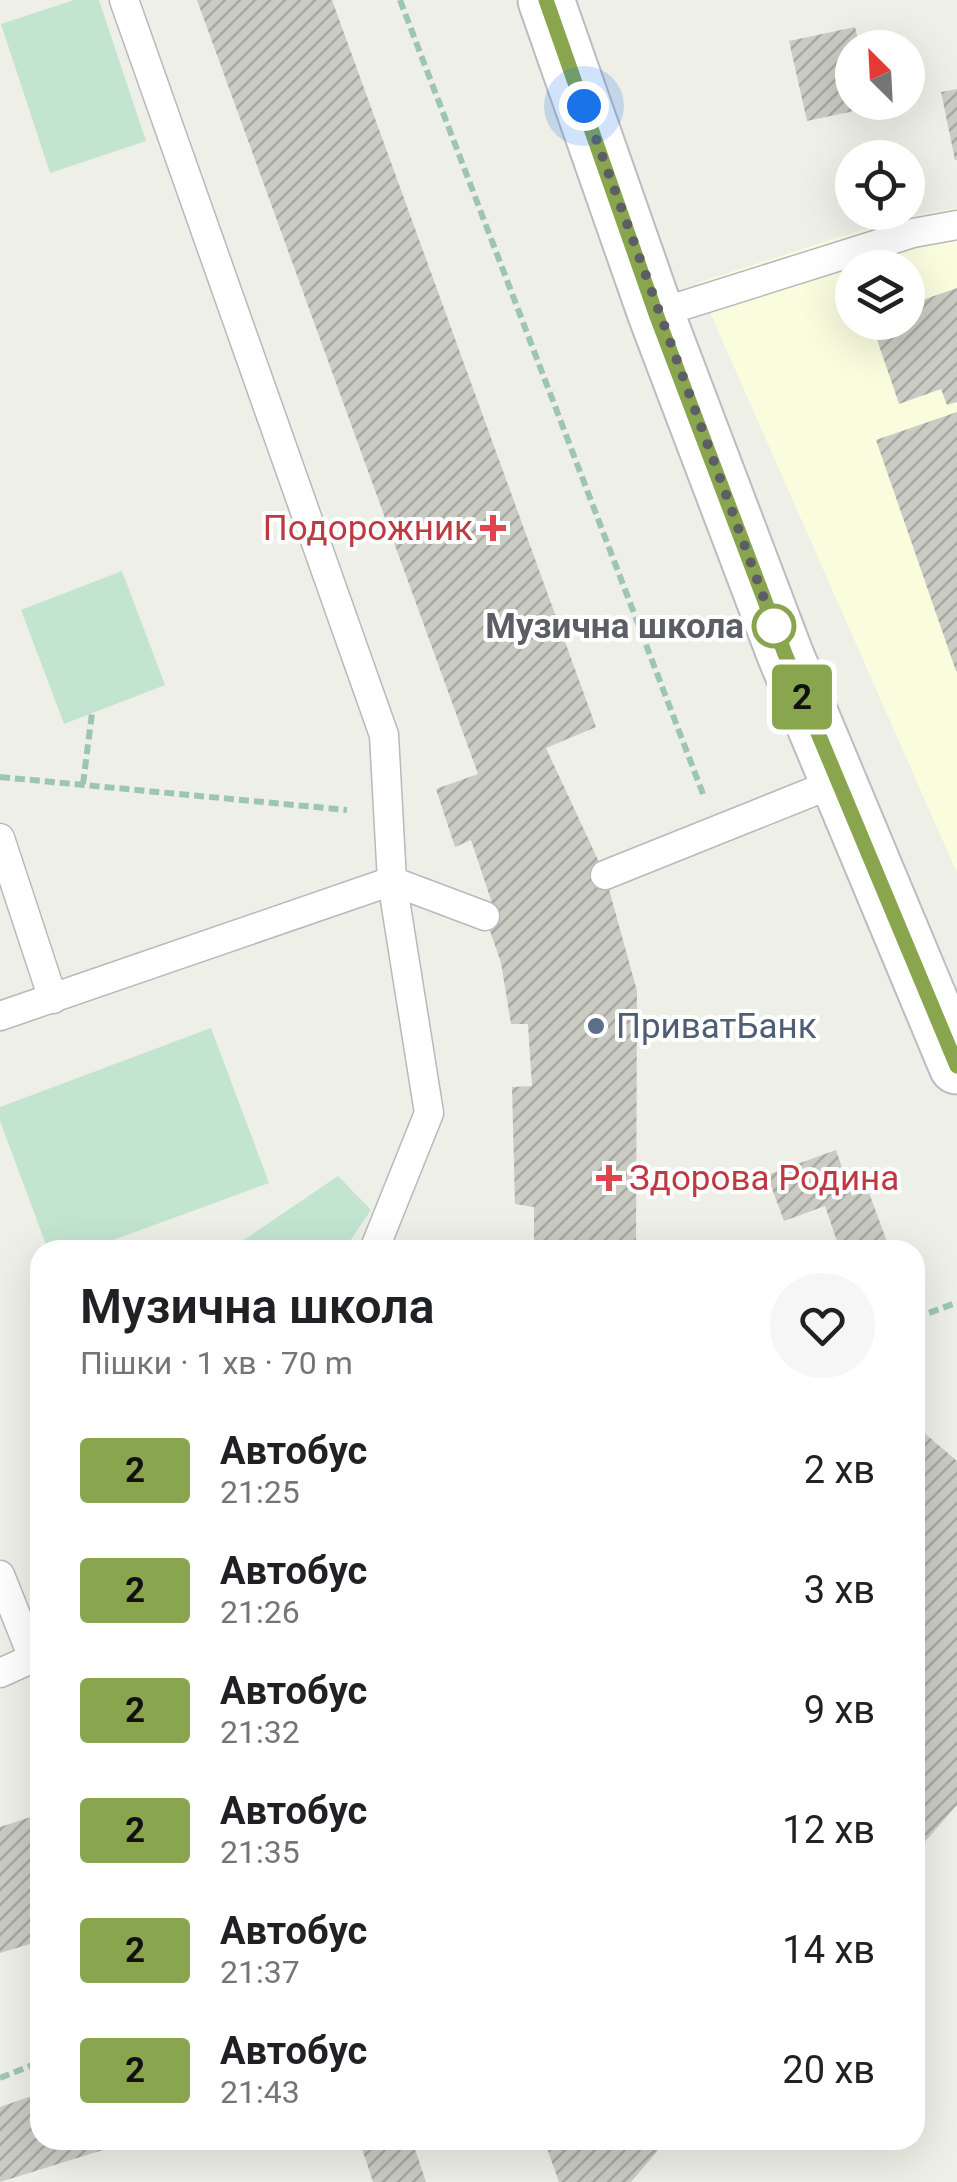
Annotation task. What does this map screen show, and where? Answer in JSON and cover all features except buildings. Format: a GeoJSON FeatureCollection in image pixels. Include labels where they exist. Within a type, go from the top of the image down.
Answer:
{"type":"FeatureCollection","features":[{"type":"Feature","properties":{"kind":"street"},"geometry":{"type":"LineString","coordinates":[[546,0],[656,314],[837,782],[929,971],[957,1066]]}},
{"type":"Feature","properties":{"kind":"lane"},"geometry":{"type":"LineString","coordinates":[[124,0],[384,735],[392,881],[429,1113],[378,1240]]}},
{"type":"Feature","properties":{"kind":"lane"},"geometry":{"type":"LineString","coordinates":[[656,314],[913,233],[957,226]]}},
{"type":"Feature","properties":{"kind":"lane"},"geometry":{"type":"LineString","coordinates":[[605,875],[837,782]]}},
{"type":"Feature","properties":{"kind":"lane"},"geometry":{"type":"LineString","coordinates":[[0,838],[53,999]]}},
{"type":"Feature","properties":{"kind":"lane"},"geometry":{"type":"LineString","coordinates":[[0,1016],[392,881],[485,916]]}},
{"type":"Feature","properties":{"kind":"lane"},"geometry":{"type":"LineString","coordinates":[[0,1574],[30,1640]]}},
{"type":"Feature","properties":{"kind":"lane"},"geometry":{"type":"LineString","coordinates":[[0,1674],[30,1659]]}},
{"type":"Feature","properties":{"kind":"path"},"geometry":{"type":"LineString","coordinates":[[400,0],[716,828]]}},
{"type":"Feature","properties":{"kind":"path"},"geometry":{"type":"LineString","coordinates":[[83,784],[92,713]]}},
{"type":"Feature","properties":{"kind":"path"},"geometry":{"type":"LineString","coordinates":[[0,777],[388,814]]}},
{"type":"Feature","properties":{"kind":"path"},"geometry":{"type":"LineString","coordinates":[[925,1314],[953,1304]]}},
{"type":"Feature","properties":{"kind":"path"},"geometry":{"type":"LineString","coordinates":[[0,2078],[30,2066]]}},
{"type":"Feature","properties":{"kind":"shaded area"},"geometry":{"type":"Polygon","coordinates":[[[74,0],[99,0],[146,141],[50,173],[1,24],[74,0]]]}},
{"type":"Feature","properties":{"kind":"shaded area"},"geometry":{"type":"Polygon","coordinates":[[[957,208],[957,873],[697,283],[861,230],[925,230],[925,214],[957,208]]]}},
{"type":"Feature","properties":{"kind":"shaded area"},"geometry":{"type":"Polygon","coordinates":[[[122,571],[165,685],[64,724],[21,610],[122,571]]]}},
{"type":"Feature","properties":{"kind":"shaded area"},"geometry":{"type":"Polygon","coordinates":[[[211,1028],[269,1183],[113,1240],[44,1240],[0,1121],[0,1107],[211,1028]]]}},
{"type":"Feature","properties":{"kind":"shaded area"},"geometry":{"type":"Polygon","coordinates":[[[338,1176],[371,1210],[351,1240],[245,1239],[338,1176]]]}},
{"type":"Feature","properties":{"kind":"bus line","name":"2"},"geometry":{"type":"LineString","coordinates":[[546,0],[656,314],[785,654],[957,1066]]}},
{"type":"Feature","properties":{"kind":"place","name":"Подорожник"},"geometry":{"type":"Point","coordinates":[493,528]}},
{"type":"Feature","properties":{"kind":"place","name":"Музична школа"},"geometry":{"type":"Point","coordinates":[774,626]}},
{"type":"Feature","properties":{"kind":"place","name":"ПриватБанк"},"geometry":{"type":"Point","coordinates":[596,1026]}},
{"type":"Feature","properties":{"kind":"place","name":"Здорова Родина"},"geometry":{"type":"Point","coordinates":[609,1178]}},
{"type":"Feature","properties":{"kind":"route"},"geometry":{"type":"LineString","coordinates":[[584,106],[656,314],[774,626]]}}]}
